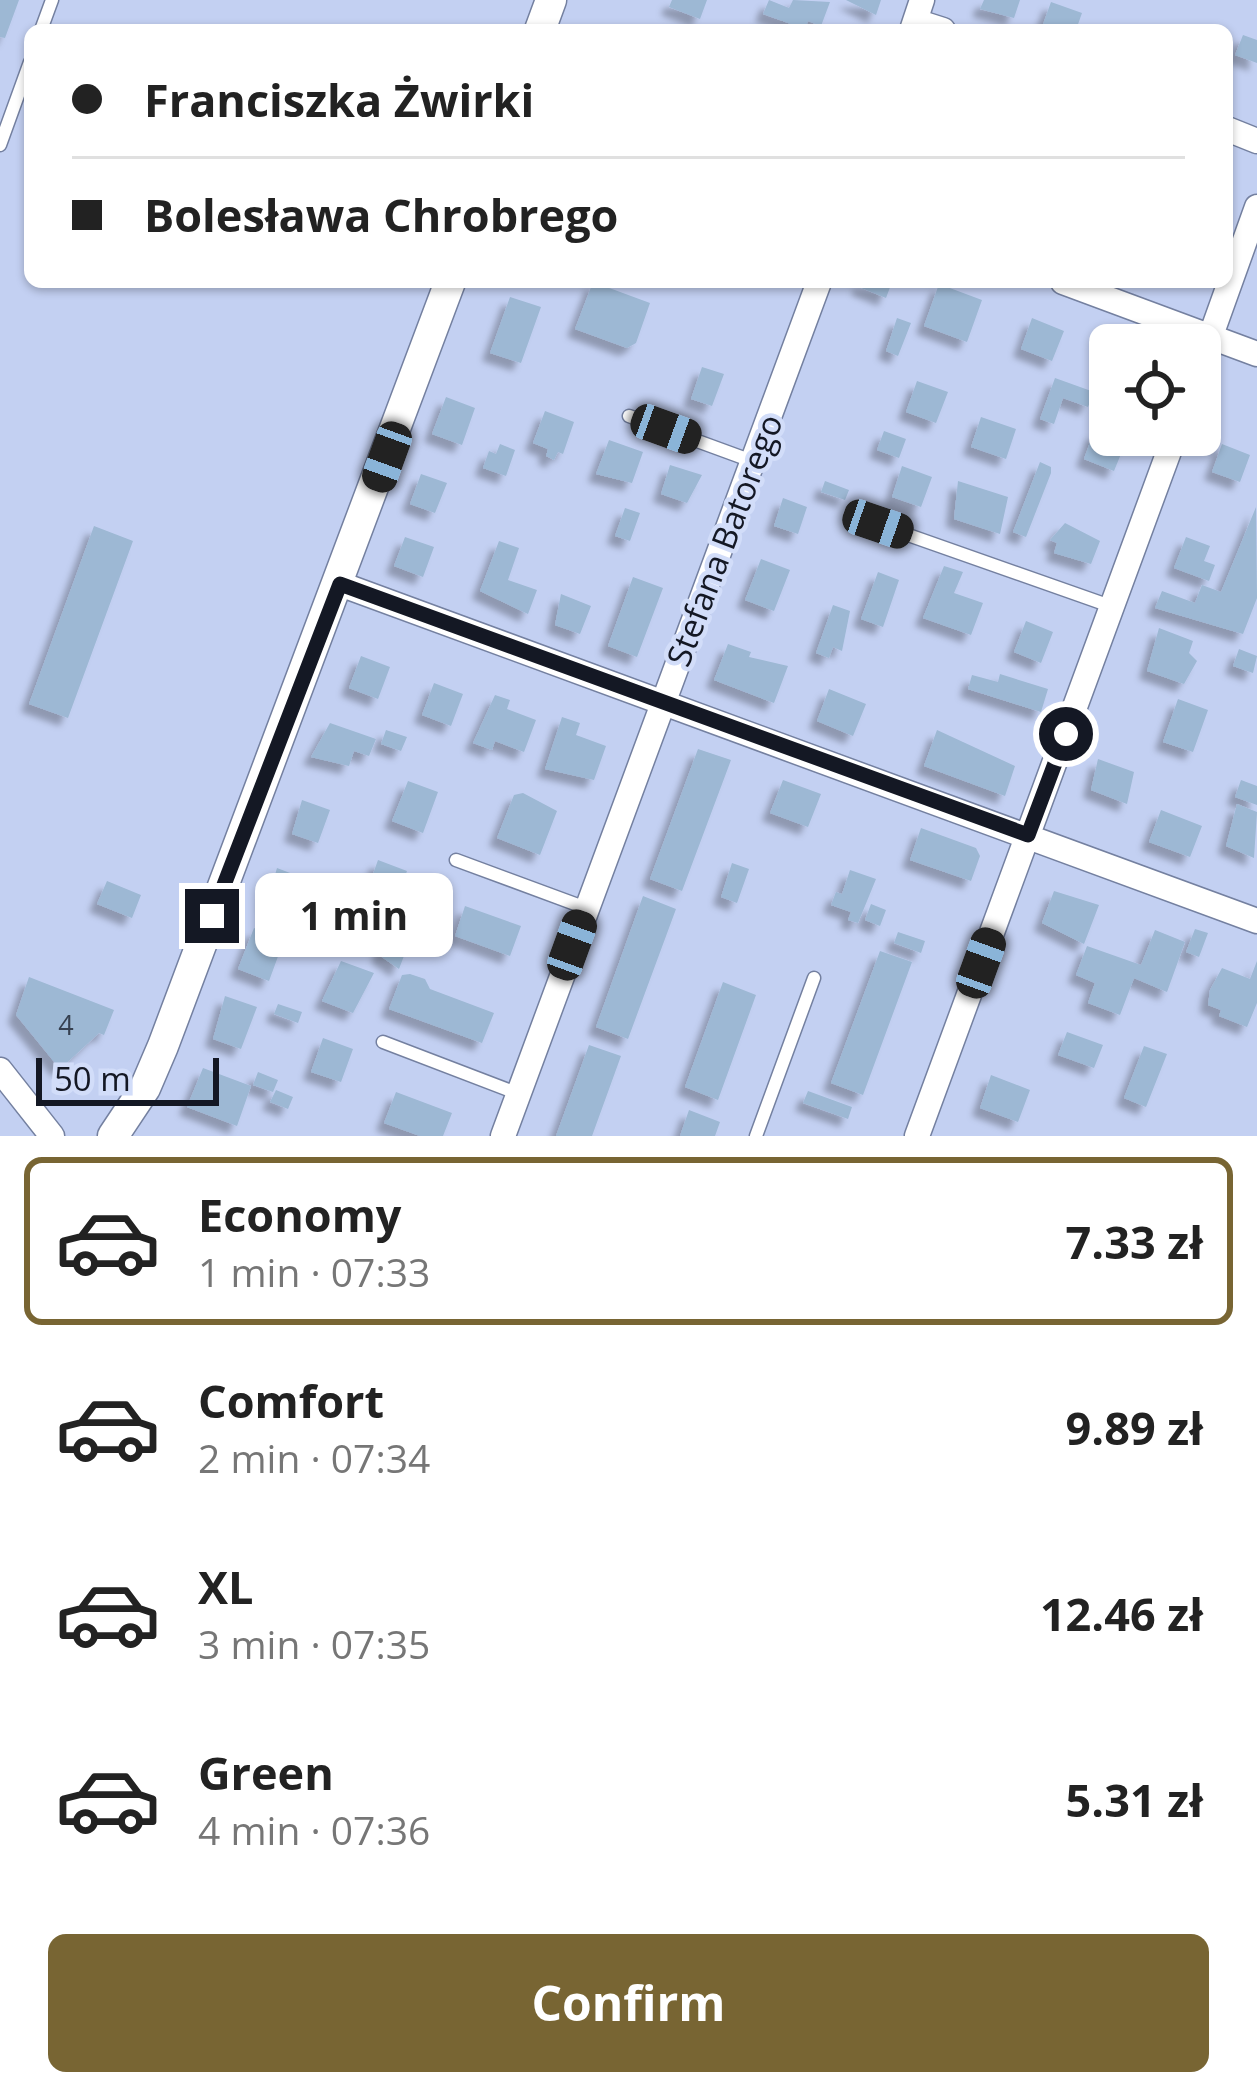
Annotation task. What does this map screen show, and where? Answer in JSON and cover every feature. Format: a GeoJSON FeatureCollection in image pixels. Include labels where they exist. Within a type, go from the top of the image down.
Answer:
{"type":"FeatureCollection","features":[{"type":"Feature","properties":{"kind":"street"},"geometry":{"type":"LineString","coordinates":[[1233,272],[1257,207]]}},
{"type":"Feature","properties":{"kind":"street"},"geometry":{"type":"LineString","coordinates":[[113,1136],[139,1101],[163,1046],[448,288]]}},
{"type":"Feature","properties":{"kind":"street","name":"Stefana Batorego"},"geometry":{"type":"LineString","coordinates":[[503,1136],[817,288]]}},
{"type":"Feature","properties":{"kind":"street"},"geometry":{"type":"LineString","coordinates":[[1079,288],[1177,324]]}},
{"type":"Feature","properties":{"kind":"street"},"geometry":{"type":"LineString","coordinates":[[1213,324],[1227,288]]}},
{"type":"Feature","properties":{"kind":"street"},"geometry":{"type":"LineString","coordinates":[[1221,340],[1257,354]]}},
{"type":"Feature","properties":{"kind":"street"},"geometry":{"type":"LineString","coordinates":[[947,1136],[919,1131],[1167,456]]}},
{"type":"Feature","properties":{"kind":"street"},"geometry":{"type":"LineString","coordinates":[[340,584],[1257,921]]}},
{"type":"Feature","properties":{"kind":"street"},"geometry":{"type":"LineString","coordinates":[[0,1070],[52,1136]]}},
{"type":"Feature","properties":{"kind":"lane"},"geometry":{"type":"LineString","coordinates":[[0,145],[24,79]]}},
{"type":"Feature","properties":{"kind":"lane"},"geometry":{"type":"LineString","coordinates":[[629,416],[754,462]]}},
{"type":"Feature","properties":{"kind":"lane"},"geometry":{"type":"LineString","coordinates":[[878,524],[1112,607]]}},
{"type":"Feature","properties":{"kind":"lane"},"geometry":{"type":"LineString","coordinates":[[456,860],[586,908]]}},
{"type":"Feature","properties":{"kind":"lane"},"geometry":{"type":"LineString","coordinates":[[756,1136],[814,978]]}},
{"type":"Feature","properties":{"kind":"lane"},"geometry":{"type":"LineString","coordinates":[[383,1042],[518,1094]]}},
{"type":"Feature","properties":{"kind":"building"},"geometry":{"type":"Polygon","coordinates":[[[0,0],[19,0],[5,38],[0,37],[0,0]]]}},
{"type":"Feature","properties":{"kind":"building"},"geometry":{"type":"Polygon","coordinates":[[[672,0],[707,0],[700,19],[669,7],[672,0]]]}},
{"type":"Feature","properties":{"kind":"building"},"geometry":{"type":"Polygon","coordinates":[[[769,0],[789,8],[793,0],[830,2],[822,24],[791,24],[763,14],[769,0]]]}},
{"type":"Feature","properties":{"kind":"building"},"geometry":{"type":"Polygon","coordinates":[[[846,0],[881,0],[876,15],[846,0]]]}},
{"type":"Feature","properties":{"kind":"building"},"geometry":{"type":"Polygon","coordinates":[[[984,0],[1020,0],[1014,18],[980,9],[984,0]]]}},
{"type":"Feature","properties":{"kind":"building"},"geometry":{"type":"Polygon","coordinates":[[[1051,2],[1082,13],[1078,24],[1043,24],[1051,2]]]}},
{"type":"Feature","properties":{"kind":"building"},"geometry":{"type":"Polygon","coordinates":[[[1243,35],[1257,40],[1257,63],[1235,55],[1243,35]]]}},
{"type":"Feature","properties":{"kind":"building"},"geometry":{"type":"Polygon","coordinates":[[[591,288],[609,288],[650,303],[636,343],[627,348],[575,329],[591,288]]]}},
{"type":"Feature","properties":{"kind":"building"},"geometry":{"type":"Polygon","coordinates":[[[861,288],[890,288],[886,298],[861,288]]]}},
{"type":"Feature","properties":{"kind":"building"},"geometry":{"type":"Polygon","coordinates":[[[938,288],[982,300],[967,342],[924,326],[938,288]]]}},
{"type":"Feature","properties":{"kind":"building"},"geometry":{"type":"Polygon","coordinates":[[[510,297],[541,307],[521,363],[490,353],[510,297]]]}},
{"type":"Feature","properties":{"kind":"building"},"geometry":{"type":"Polygon","coordinates":[[[897,318],[911,323],[898,356],[886,351],[897,318]]]}},
{"type":"Feature","properties":{"kind":"building"},"geometry":{"type":"Polygon","coordinates":[[[1032,318],[1064,331],[1052,361],[1021,349],[1032,318]]]}},
{"type":"Feature","properties":{"kind":"building"},"geometry":{"type":"Polygon","coordinates":[[[702,367],[724,374],[712,406],[691,399],[702,367]]]}},
{"type":"Feature","properties":{"kind":"building"},"geometry":{"type":"Polygon","coordinates":[[[1055,378],[1089,390],[1088,407],[1063,398],[1054,424],[1040,419],[1055,378]]]}},
{"type":"Feature","properties":{"kind":"building"},"geometry":{"type":"Polygon","coordinates":[[[917,381],[948,392],[936,423],[906,412],[917,381]]]}},
{"type":"Feature","properties":{"kind":"building"},"geometry":{"type":"Polygon","coordinates":[[[446,397],[475,408],[462,445],[432,434],[446,397]]]}},
{"type":"Feature","properties":{"kind":"building"},"geometry":{"type":"Polygon","coordinates":[[[545,411],[574,422],[563,454],[558,452],[554,460],[546,456],[548,449],[533,443],[545,411]]]}},
{"type":"Feature","properties":{"kind":"building"},"geometry":{"type":"Polygon","coordinates":[[[981,417],[1016,429],[1006,459],[971,447],[981,417]]]}},
{"type":"Feature","properties":{"kind":"building"},"geometry":{"type":"Polygon","coordinates":[[[884,431],[906,439],[899,458],[877,450],[884,431]]]}},
{"type":"Feature","properties":{"kind":"building"},"geometry":{"type":"Polygon","coordinates":[[[609,440],[643,452],[632,483],[596,474],[609,440]]]}},
{"type":"Feature","properties":{"kind":"building"},"geometry":{"type":"Polygon","coordinates":[[[500,444],[515,450],[506,476],[483,468],[489,451],[496,454],[500,444]]]}},
{"type":"Feature","properties":{"kind":"building"},"geometry":{"type":"Polygon","coordinates":[[[1089,445],[1089,456],[1120,456],[1114,471],[1084,459],[1089,445]]]}},
{"type":"Feature","properties":{"kind":"building"},"geometry":{"type":"Polygon","coordinates":[[[1221,447],[1250,455],[1240,482],[1212,472],[1221,447]]]}},
{"type":"Feature","properties":{"kind":"building"},"geometry":{"type":"Polygon","coordinates":[[[1040,462],[1051,467],[1051,473],[1026,537],[1013,532],[1040,462]]]}},
{"type":"Feature","properties":{"kind":"building"},"geometry":{"type":"Polygon","coordinates":[[[670,465],[702,475],[687,503],[661,494],[670,465]]]}},
{"type":"Feature","properties":{"kind":"building"},"geometry":{"type":"Polygon","coordinates":[[[902,466],[932,477],[921,507],[892,497],[902,466]]]}},
{"type":"Feature","properties":{"kind":"building"},"geometry":{"type":"Polygon","coordinates":[[[421,474],[447,483],[435,513],[410,504],[421,474]]]}},
{"type":"Feature","properties":{"kind":"building"},"geometry":{"type":"Polygon","coordinates":[[[825,481],[849,490],[845,500],[821,492],[825,481]]]}},
{"type":"Feature","properties":{"kind":"building"},"geometry":{"type":"Polygon","coordinates":[[[958,481],[1008,497],[1000,534],[954,519],[958,481]]]}},
{"type":"Feature","properties":{"kind":"building"},"geometry":{"type":"Polygon","coordinates":[[[783,498],[807,507],[798,534],[774,526],[783,498]]]}},
{"type":"Feature","properties":{"kind":"building"},"geometry":{"type":"Polygon","coordinates":[[[1256,507],[1257,598],[1243,634],[1155,608],[1162,591],[1195,603],[1202,585],[1221,592],[1256,507]]]}},
{"type":"Feature","properties":{"kind":"building"},"geometry":{"type":"Polygon","coordinates":[[[625,508],[640,513],[630,541],[615,536],[625,508]]]}},
{"type":"Feature","properties":{"kind":"building"},"geometry":{"type":"Polygon","coordinates":[[[1065,523],[1100,541],[1091,564],[1054,553],[1057,543],[1050,540],[1065,523]]]}},
{"type":"Feature","properties":{"kind":"building"},"geometry":{"type":"Polygon","coordinates":[[[94,526],[133,541],[68,718],[29,704],[94,526]]]}},
{"type":"Feature","properties":{"kind":"building"},"geometry":{"type":"Polygon","coordinates":[[[405,537],[434,547],[423,577],[394,566],[405,537]]]}},
{"type":"Feature","properties":{"kind":"building"},"geometry":{"type":"Polygon","coordinates":[[[1186,537],[1210,546],[1204,561],[1215,565],[1209,581],[1174,568],[1186,537]]]}},
{"type":"Feature","properties":{"kind":"building"},"geometry":{"type":"Polygon","coordinates":[[[499,541],[519,548],[508,580],[537,590],[528,614],[480,591],[499,541]]]}},
{"type":"Feature","properties":{"kind":"building"},"geometry":{"type":"Polygon","coordinates":[[[761,559],[790,570],[774,611],[745,600],[761,559]]]}},
{"type":"Feature","properties":{"kind":"building"},"geometry":{"type":"Polygon","coordinates":[[[944,566],[963,572],[954,593],[983,603],[971,635],[923,618],[944,566]]]}},
{"type":"Feature","properties":{"kind":"building"},"geometry":{"type":"Polygon","coordinates":[[[878,572],[899,580],[883,627],[861,619],[878,572]]]}},
{"type":"Feature","properties":{"kind":"building"},"geometry":{"type":"Polygon","coordinates":[[[633,577],[663,588],[637,657],[608,646],[633,577]]]}},
{"type":"Feature","properties":{"kind":"building"},"geometry":{"type":"Polygon","coordinates":[[[561,594],[591,606],[580,634],[555,625],[561,594]]]}},
{"type":"Feature","properties":{"kind":"building"},"geometry":{"type":"Polygon","coordinates":[[[833,605],[850,611],[842,651],[833,647],[829,658],[816,653],[833,605]]]}},
{"type":"Feature","properties":{"kind":"building"},"geometry":{"type":"Polygon","coordinates":[[[1026,621],[1053,632],[1041,663],[1014,652],[1026,621]]]}},
{"type":"Feature","properties":{"kind":"building"},"geometry":{"type":"Polygon","coordinates":[[[1159,628],[1193,641],[1189,653],[1197,661],[1184,684],[1147,671],[1159,628]]]}},
{"type":"Feature","properties":{"kind":"building"},"geometry":{"type":"Polygon","coordinates":[[[728,644],[751,652],[749,657],[788,666],[774,703],[714,680],[728,644]]]}},
{"type":"Feature","properties":{"kind":"building"},"geometry":{"type":"Polygon","coordinates":[[[1239,649],[1257,656],[1253,673],[1233,666],[1239,649]]]}},
{"type":"Feature","properties":{"kind":"building"},"geometry":{"type":"Polygon","coordinates":[[[361,656],[390,667],[378,699],[349,688],[361,656]]]}},
{"type":"Feature","properties":{"kind":"building"},"geometry":{"type":"Polygon","coordinates":[[[1000,674],[1048,689],[1041,712],[968,689],[972,675],[998,682],[1000,674]]]}},
{"type":"Feature","properties":{"kind":"building"},"geometry":{"type":"Polygon","coordinates":[[[434,683],[463,694],[451,726],[422,715],[434,683]]]}},
{"type":"Feature","properties":{"kind":"building"},"geometry":{"type":"Polygon","coordinates":[[[829,689],[866,704],[853,736],[817,721],[829,689]]]}},
{"type":"Feature","properties":{"kind":"building"},"geometry":{"type":"Polygon","coordinates":[[[495,695],[510,700],[507,709],[536,720],[524,752],[495,741],[492,750],[473,743],[495,695]]]}},
{"type":"Feature","properties":{"kind":"building"},"geometry":{"type":"Polygon","coordinates":[[[1178,699],[1208,710],[1193,752],[1163,742],[1178,699]]]}},
{"type":"Feature","properties":{"kind":"building"},"geometry":{"type":"Polygon","coordinates":[[[562,717],[580,723],[576,735],[606,746],[594,780],[545,769],[562,717]]]}},
{"type":"Feature","properties":{"kind":"building"},"geometry":{"type":"Polygon","coordinates":[[[330,723],[376,739],[369,756],[354,751],[349,766],[311,757],[330,723]]]}},
{"type":"Feature","properties":{"kind":"building"},"geometry":{"type":"Polygon","coordinates":[[[386,730],[407,737],[401,751],[381,744],[386,730]]]}},
{"type":"Feature","properties":{"kind":"building"},"geometry":{"type":"Polygon","coordinates":[[[937,730],[1015,766],[1005,796],[924,766],[937,730]]]}},
{"type":"Feature","properties":{"kind":"building"},"geometry":{"type":"Polygon","coordinates":[[[698,749],[731,760],[682,891],[650,879],[698,749]]]}},
{"type":"Feature","properties":{"kind":"building"},"geometry":{"type":"Polygon","coordinates":[[[1098,759],[1134,772],[1127,804],[1091,790],[1098,759]]]}},
{"type":"Feature","properties":{"kind":"building"},"geometry":{"type":"Polygon","coordinates":[[[783,780],[821,794],[808,827],[770,813],[783,780]]]}},
{"type":"Feature","properties":{"kind":"building"},"geometry":{"type":"Polygon","coordinates":[[[1241,780],[1257,786],[1257,805],[1235,797],[1241,780]]]}},
{"type":"Feature","properties":{"kind":"building"},"geometry":{"type":"Polygon","coordinates":[[[408,781],[438,792],[423,833],[392,821],[408,781]]]}},
{"type":"Feature","properties":{"kind":"building"},"geometry":{"type":"Polygon","coordinates":[[[523,793],[557,811],[540,855],[497,838],[514,795],[523,793]]]}},
{"type":"Feature","properties":{"kind":"building"},"geometry":{"type":"Polygon","coordinates":[[[302,800],[330,810],[318,843],[292,834],[302,800]]]}},
{"type":"Feature","properties":{"kind":"building"},"geometry":{"type":"Polygon","coordinates":[[[1237,804],[1257,812],[1254,858],[1226,846],[1237,804]]]}},
{"type":"Feature","properties":{"kind":"building"},"geometry":{"type":"Polygon","coordinates":[[[1161,810],[1202,826],[1190,857],[1149,842],[1161,810]]]}},
{"type":"Feature","properties":{"kind":"building"},"geometry":{"type":"Polygon","coordinates":[[[921,828],[976,848],[980,856],[971,881],[910,860],[921,828]]]}},
{"type":"Feature","properties":{"kind":"building"},"geometry":{"type":"Polygon","coordinates":[[[378,860],[407,871],[396,902],[367,891],[378,860]]]}},
{"type":"Feature","properties":{"kind":"building"},"geometry":{"type":"Polygon","coordinates":[[[732,863],[749,869],[737,903],[721,897],[732,863]]]}},
{"type":"Feature","properties":{"kind":"building"},"geometry":{"type":"Polygon","coordinates":[[[277,868],[332,889],[320,921],[267,902],[277,868]]]}},
{"type":"Feature","properties":{"kind":"building"},"geometry":{"type":"Polygon","coordinates":[[[850,870],[876,879],[858,923],[848,920],[851,912],[831,905],[836,892],[842,894],[850,870]]]}},
{"type":"Feature","properties":{"kind":"building"},"geometry":{"type":"Polygon","coordinates":[[[107,881],[141,895],[132,918],[97,904],[107,881]]]}},
{"type":"Feature","properties":{"kind":"building"},"geometry":{"type":"Polygon","coordinates":[[[1054,891],[1099,905],[1084,944],[1042,923],[1054,891]]]}},
{"type":"Feature","properties":{"kind":"building"},"geometry":{"type":"Polygon","coordinates":[[[643,896],[676,909],[628,1039],[596,1027],[643,896]]]}},
{"type":"Feature","properties":{"kind":"building"},"geometry":{"type":"Polygon","coordinates":[[[871,904],[886,910],[880,926],[865,920],[871,904]]]}},
{"type":"Feature","properties":{"kind":"building"},"geometry":{"type":"Polygon","coordinates":[[[465,906],[521,926],[510,956],[455,936],[465,906]]]}},
{"type":"Feature","properties":{"kind":"building"},"geometry":{"type":"Polygon","coordinates":[[[395,911],[418,919],[399,969],[379,955],[395,911]]]}},
{"type":"Feature","properties":{"kind":"building"},"geometry":{"type":"Polygon","coordinates":[[[254,928],[284,940],[269,981],[238,969],[254,928]]]}},
{"type":"Feature","properties":{"kind":"building"},"geometry":{"type":"Polygon","coordinates":[[[1195,929],[1208,933],[1199,957],[1186,952],[1195,929]]]}},
{"type":"Feature","properties":{"kind":"building"},"geometry":{"type":"Polygon","coordinates":[[[1155,930],[1185,942],[1167,992],[1134,978],[1120,1015],[1088,1003],[1095,983],[1076,975],[1087,946],[1141,965],[1155,930]]]}},
{"type":"Feature","properties":{"kind":"building"},"geometry":{"type":"Polygon","coordinates":[[[898,932],[925,941],[921,953],[894,943],[898,932]]]}},
{"type":"Feature","properties":{"kind":"building"},"geometry":{"type":"Polygon","coordinates":[[[880,951],[912,962],[863,1095],[831,1083],[880,951]]]}},
{"type":"Feature","properties":{"kind":"building"},"geometry":{"type":"Polygon","coordinates":[[[341,961],[374,973],[353,1013],[322,1001],[341,961]]]}},
{"type":"Feature","properties":{"kind":"building"},"geometry":{"type":"Polygon","coordinates":[[[1257,961],[1257,1003],[1247,1027],[1219,1016],[1221,1010],[1208,1005],[1222,968],[1250,979],[1257,961]]]}},
{"type":"Feature","properties":{"kind":"building"},"geometry":{"type":"Polygon","coordinates":[[[402,975],[425,979],[430,989],[494,1013],[482,1043],[389,1009],[402,975]]]}},
{"type":"Feature","properties":{"kind":"building"},"geometry":{"type":"Polygon","coordinates":[[[29,977],[114,1010],[104,1035],[99,1033],[60,1069],[16,1015],[29,977]]]}},
{"type":"Feature","properties":{"kind":"building"},"geometry":{"type":"Polygon","coordinates":[[[723,982],[756,995],[718,1100],[685,1087],[723,982]]]}},
{"type":"Feature","properties":{"kind":"building"},"geometry":{"type":"Polygon","coordinates":[[[225,996],[257,1007],[241,1049],[213,1039],[225,996]]]}},
{"type":"Feature","properties":{"kind":"building"},"geometry":{"type":"Polygon","coordinates":[[[278,1004],[302,1012],[298,1023],[274,1014],[278,1004]]]}},
{"type":"Feature","properties":{"kind":"building"},"geometry":{"type":"Polygon","coordinates":[[[1067,1032],[1103,1045],[1094,1068],[1058,1055],[1067,1032]]]}},
{"type":"Feature","properties":{"kind":"building"},"geometry":{"type":"Polygon","coordinates":[[[323,1038],[353,1049],[341,1082],[311,1072],[323,1038]]]}},
{"type":"Feature","properties":{"kind":"building"},"geometry":{"type":"Polygon","coordinates":[[[589,1045],[621,1056],[592,1136],[556,1136],[589,1045]]]}},
{"type":"Feature","properties":{"kind":"building"},"geometry":{"type":"Polygon","coordinates":[[[1144,1046],[1167,1054],[1146,1107],[1124,1098],[1144,1046]]]}},
{"type":"Feature","properties":{"kind":"building"},"geometry":{"type":"Polygon","coordinates":[[[203,1068],[251,1086],[237,1126],[187,1107],[203,1068]]]}},
{"type":"Feature","properties":{"kind":"building"},"geometry":{"type":"Polygon","coordinates":[[[258,1072],[278,1080],[273,1092],[253,1085],[258,1072]]]}},
{"type":"Feature","properties":{"kind":"building"},"geometry":{"type":"Polygon","coordinates":[[[991,1075],[1030,1090],[1018,1122],[980,1108],[991,1075]]]}},
{"type":"Feature","properties":{"kind":"building"},"geometry":{"type":"Polygon","coordinates":[[[276,1090],[293,1097],[288,1109],[270,1102],[276,1090]]]}},
{"type":"Feature","properties":{"kind":"building"},"geometry":{"type":"Polygon","coordinates":[[[808,1091],[852,1107],[848,1119],[803,1103],[808,1091]]]}},
{"type":"Feature","properties":{"kind":"building"},"geometry":{"type":"Polygon","coordinates":[[[396,1092],[452,1113],[443,1136],[420,1136],[384,1123],[396,1092]]]}},
{"type":"Feature","properties":{"kind":"building"},"geometry":{"type":"Polygon","coordinates":[[[689,1110],[720,1122],[715,1136],[680,1136],[689,1110]]]}},
{"type":"Feature","properties":{"kind":"route"},"geometry":{"type":"LineString","coordinates":[[212,916],[340,584],[1028,835],[1066,734]]}}]}
